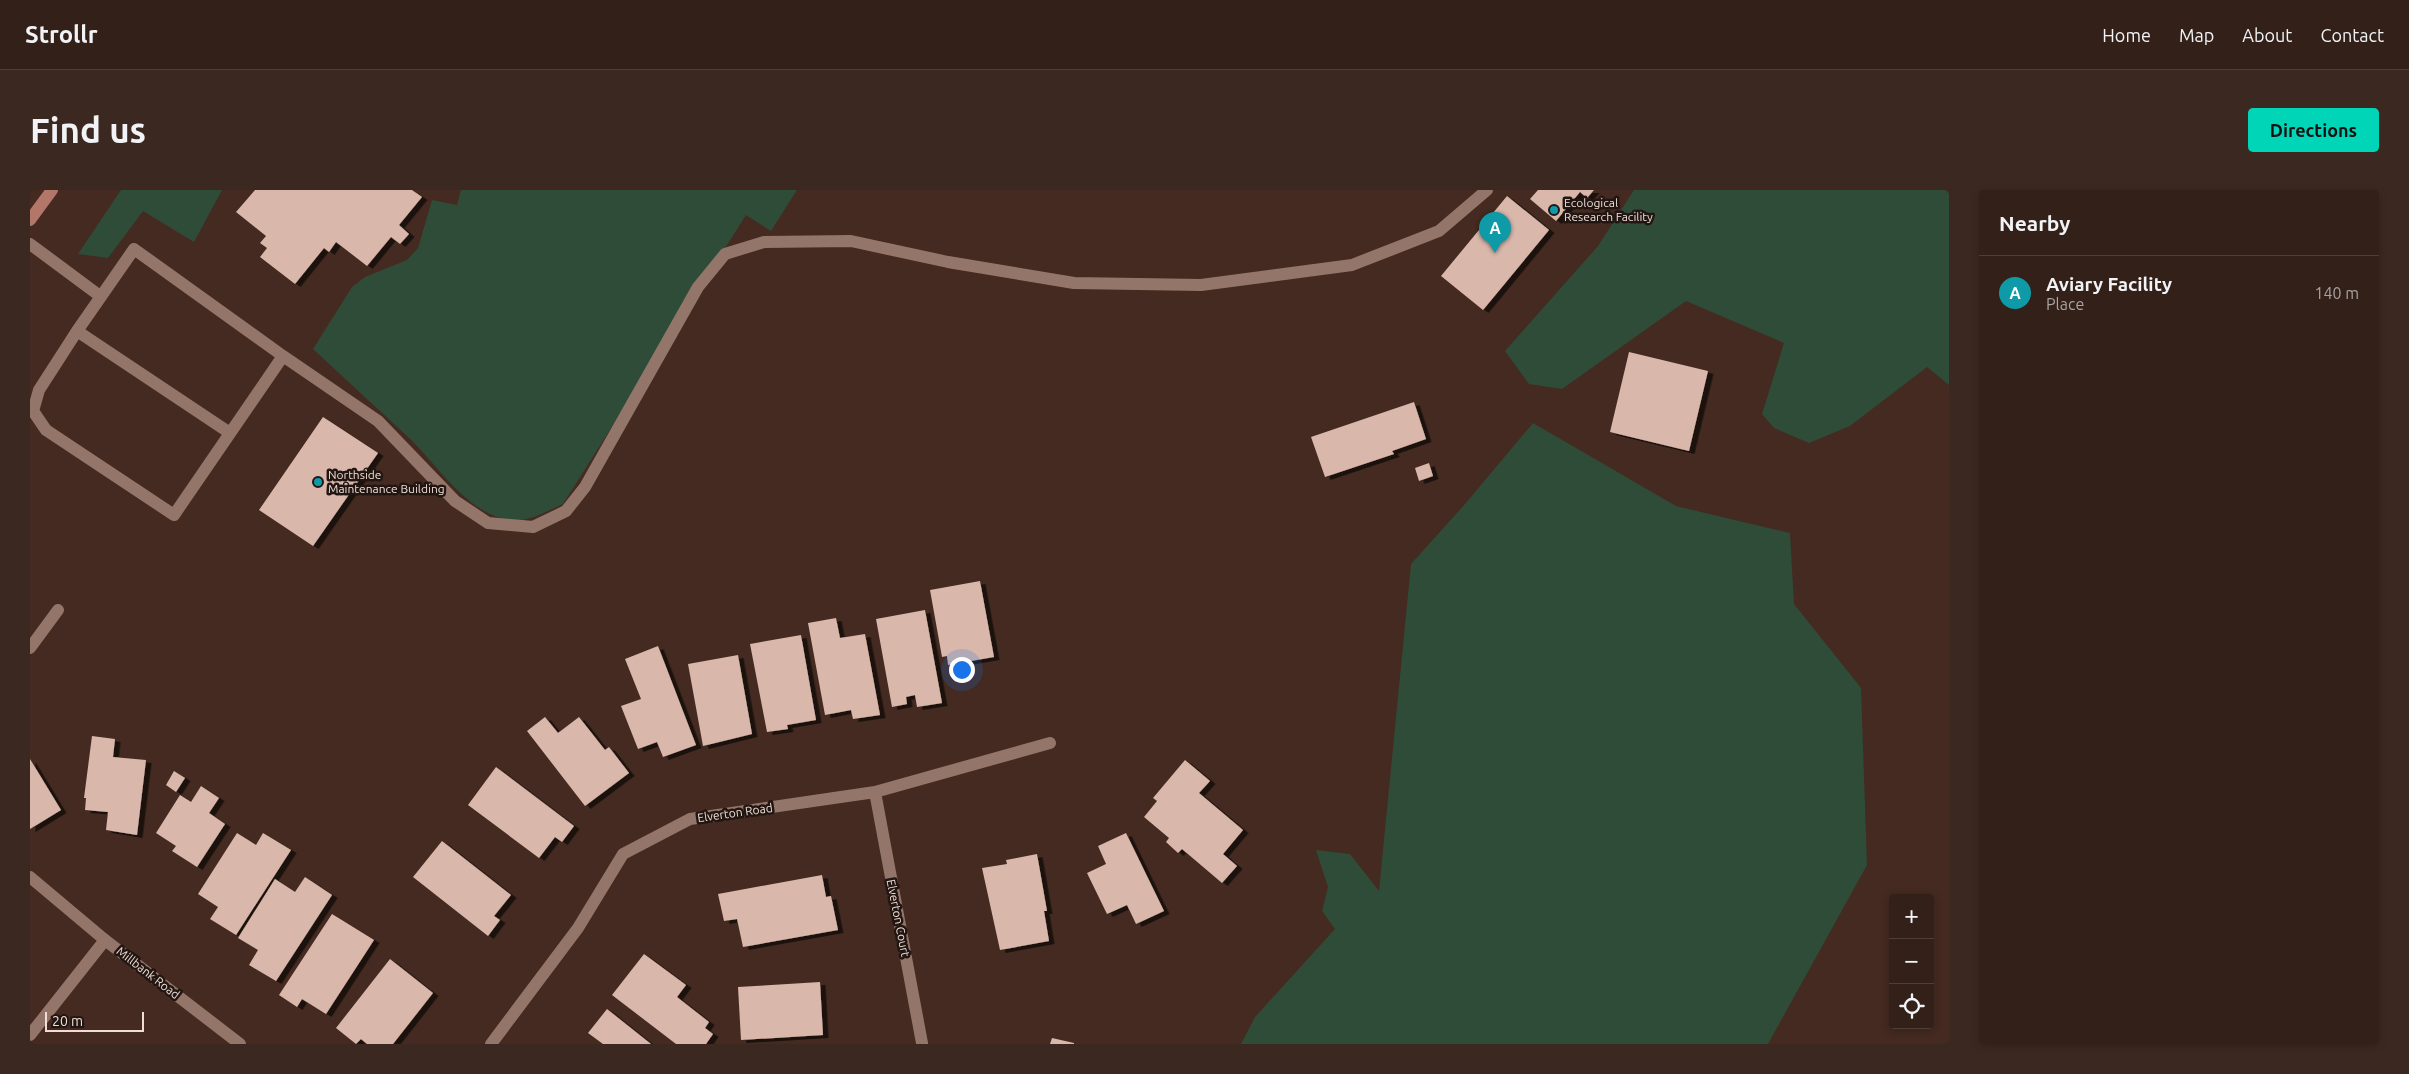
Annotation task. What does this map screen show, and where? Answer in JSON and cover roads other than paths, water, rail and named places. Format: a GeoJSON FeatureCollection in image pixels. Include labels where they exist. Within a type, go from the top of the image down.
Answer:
{"type":"FeatureCollection","features":[{"type":"Feature","properties":{"kind":"main road"},"geometry":{"type":"LineString","coordinates":[[30,220],[52,190]]}},
{"type":"Feature","properties":{"kind":"street"},"geometry":{"type":"LineString","coordinates":[[283,356],[174,515],[46,430],[34,412],[39,390],[100,296],[134,249],[283,356],[378,421],[456,501],[488,523],[533,527],[566,511],[586,487],[698,287],[725,254],[764,242],[851,241],[948,262],[1074,283],[1202,285],[1352,264],[1439,230],[1487,190]]}},
{"type":"Feature","properties":{"kind":"street"},"geometry":{"type":"LineString","coordinates":[[30,244],[100,296]]}},
{"type":"Feature","properties":{"kind":"street"},"geometry":{"type":"LineString","coordinates":[[77,331],[230,433]]}},
{"type":"Feature","properties":{"kind":"street"},"geometry":{"type":"LineString","coordinates":[[30,648],[58,610]]}},
{"type":"Feature","properties":{"kind":"street","name":"Elverton Road"},"geometry":{"type":"LineString","coordinates":[[491,1044],[578,928],[623,854],[690,819],[874,792],[1050,743]]}},
{"type":"Feature","properties":{"kind":"street","name":"Elverton Court"},"geometry":{"type":"LineString","coordinates":[[874,792],[922,1044]]}},
{"type":"Feature","properties":{"kind":"street"},"geometry":{"type":"LineString","coordinates":[[30,877],[105,940]]}},
{"type":"Feature","properties":{"kind":"street","name":"Millbank Road"},"geometry":{"type":"LineString","coordinates":[[30,1035],[105,940],[240,1044]]}},
{"type":"Feature","properties":{"kind":"place","name":"Ecological Research Facility"},"geometry":{"type":"Point","coordinates":[1554,210]}},
{"type":"Feature","properties":{"kind":"place","name":"Aviary Facility"},"geometry":{"type":"Point","coordinates":[1495,253]}},
{"type":"Feature","properties":{"kind":"place","name":"Northside Maintenance Building"},"geometry":{"type":"Point","coordinates":[318,482]}}]}
